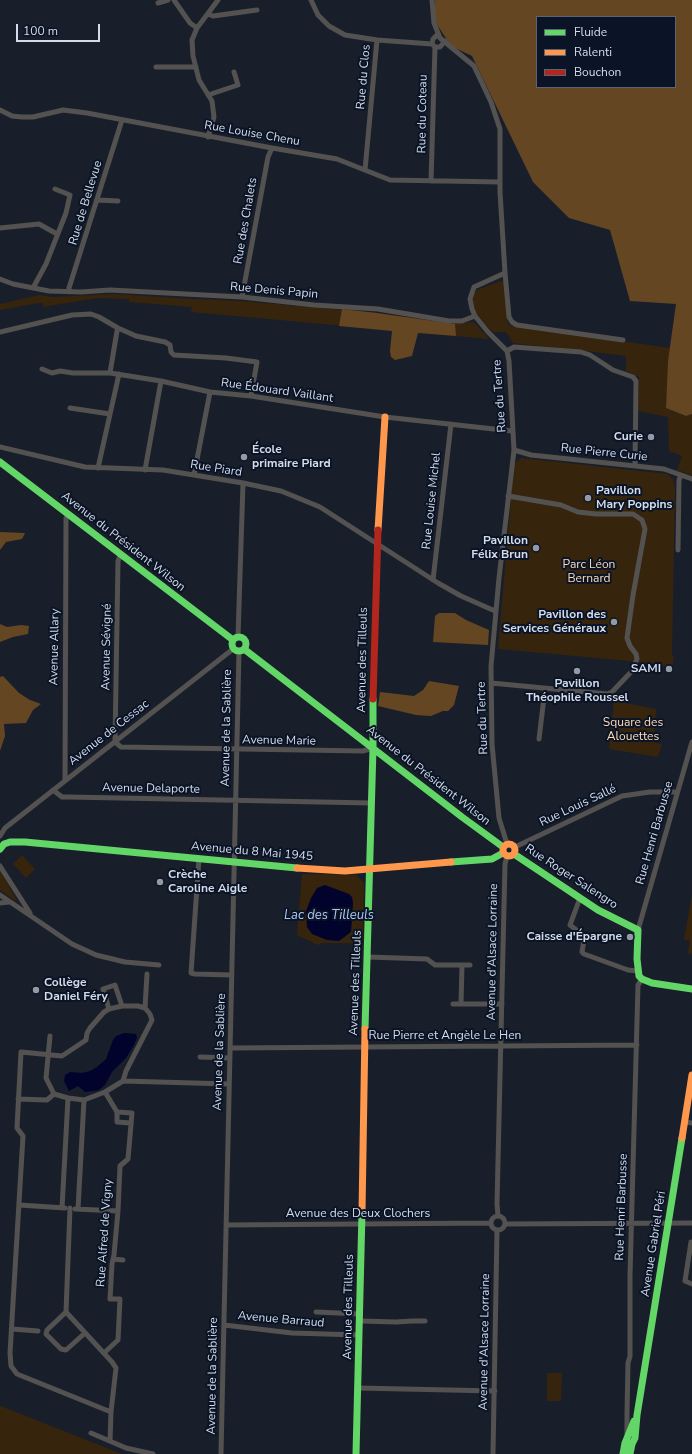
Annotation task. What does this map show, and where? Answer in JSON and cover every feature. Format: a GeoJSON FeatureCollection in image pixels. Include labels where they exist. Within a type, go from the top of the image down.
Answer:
{"type":"FeatureCollection","features":[{"type":"Feature","properties":{"kind":"street"},"geometry":{"type":"LineString","coordinates":[[158,3],[168,0]]}},
{"type":"Feature","properties":{"kind":"street"},"geometry":{"type":"LineString","coordinates":[[174,0],[190,23],[197,28]]}},
{"type":"Feature","properties":{"kind":"street"},"geometry":{"type":"LineString","coordinates":[[208,137],[214,116],[212,101],[199,80],[192,40],[197,28],[218,0]]}},
{"type":"Feature","properties":{"kind":"street"},"geometry":{"type":"LineString","coordinates":[[311,0],[318,15],[329,26],[345,35],[377,40]]}},
{"type":"Feature","properties":{"kind":"street"},"geometry":{"type":"LineString","coordinates":[[432,0],[434,23],[440,38],[474,66],[492,102],[500,129],[500,182],[509,317],[512,322],[517,325],[623,340]]}},
{"type":"Feature","properties":{"kind":"street"},"geometry":{"type":"LineString","coordinates":[[208,14],[213,16],[257,10]]}},
{"type":"Feature","properties":{"kind":"street","name":"Rue du Coteau"},"geometry":{"type":"LineString","coordinates":[[431,181],[433,39],[438,34]]}},
{"type":"Feature","properties":{"kind":"street","name":"Rue du Clos"},"geometry":{"type":"LineString","coordinates":[[365,170],[377,40],[433,45]]}},
{"type":"Feature","properties":{"kind":"street"},"geometry":{"type":"LineString","coordinates":[[433,45],[440,47],[445,42]]}},
{"type":"Feature","properties":{"kind":"street"},"geometry":{"type":"LineString","coordinates":[[156,67],[196,67]]}},
{"type":"Feature","properties":{"kind":"street"},"geometry":{"type":"LineString","coordinates":[[208,95],[238,85],[234,72]]}},
{"type":"Feature","properties":{"kind":"street","name":"Rue Louise Chenu"},"geometry":{"type":"LineString","coordinates":[[0,110],[12,116],[33,117],[63,110],[208,137],[337,158],[390,180],[500,182]]}},
{"type":"Feature","properties":{"kind":"street","name":"Rue de Bellevue"},"geometry":{"type":"LineString","coordinates":[[69,292],[122,120]]}},
{"type":"Feature","properties":{"kind":"street","name":"Rue des Chalets"},"geometry":{"type":"LineString","coordinates":[[242,297],[268,157],[272,148]]}},
{"type":"Feature","properties":{"kind":"street"},"geometry":{"type":"LineString","coordinates":[[32,288],[46,264],[66,213],[70,195],[55,189]]}},
{"type":"Feature","properties":{"kind":"street"},"geometry":{"type":"LineString","coordinates":[[98,200],[118,201]]}},
{"type":"Feature","properties":{"kind":"street"},"geometry":{"type":"LineString","coordinates":[[0,228],[39,224],[57,234]]}},
{"type":"Feature","properties":{"kind":"street","name":"Rue du Tertre"},"geometry":{"type":"LineString","coordinates":[[505,273],[474,287],[470,299],[475,316],[506,351],[509,361],[514,450],[495,611],[491,666],[492,744],[499,818],[508,850]]}},
{"type":"Feature","properties":{"kind":"street","name":"Rue Denis Papin"},"geometry":{"type":"LineString","coordinates":[[0,279],[49,291],[69,292],[110,290],[242,297],[314,305],[378,309],[449,321],[462,321],[475,316]]}},
{"type":"Feature","properties":{"kind":"street"},"geometry":{"type":"LineString","coordinates":[[0,332],[82,313],[91,314],[100,317],[118,328],[136,336],[165,342],[170,345],[171,352],[174,355],[226,358],[257,362],[251,396]]}},
{"type":"Feature","properties":{"kind":"street"},"geometry":{"type":"LineString","coordinates":[[110,373],[118,328]]}},
{"type":"Feature","properties":{"kind":"street"},"geometry":{"type":"LineString","coordinates":[[506,351],[514,347],[581,352],[590,354],[613,370],[633,377],[636,381],[635,466]]}},
{"type":"Feature","properties":{"kind":"street","name":"Rue Édouard Vaillant"},"geometry":{"type":"LineString","coordinates":[[42,369],[52,373],[60,371],[73,373],[119,374],[161,381],[210,392],[251,396],[385,417],[512,431]]}},
{"type":"Feature","properties":{"kind":"street"},"geometry":{"type":"LineString","coordinates":[[98,468],[119,374]]}},
{"type":"Feature","properties":{"kind":"street"},"geometry":{"type":"LineString","coordinates":[[145,470],[161,381]]}},
{"type":"Feature","properties":{"kind":"street"},"geometry":{"type":"LineString","coordinates":[[194,475],[210,392]]}},
{"type":"Feature","properties":{"kind":"street"},"geometry":{"type":"LineString","coordinates":[[70,408],[110,414]]}},
{"type":"Feature","properties":{"kind":"street","name":"Avenue des Tilleuls"},"geometry":{"type":"LineString","coordinates":[[356,1454],[377,544],[385,417]]}},
{"type":"Feature","properties":{"kind":"street","name":"Rue Louise Michel"},"geometry":{"type":"LineString","coordinates":[[433,580],[451,424]]}},
{"type":"Feature","properties":{"kind":"street","name":"Rue Piard"},"geometry":{"type":"LineString","coordinates":[[0,447],[85,467],[163,470],[243,483],[281,491],[320,507],[433,580],[461,596],[495,611]]}},
{"type":"Feature","properties":{"kind":"street","name":"Rue Pierre Curie"},"geometry":{"type":"LineString","coordinates":[[514,450],[531,455],[664,469],[692,479]]}},
{"type":"Feature","properties":{"kind":"street","name":"Avenue du Président Wilson"},"geometry":{"type":"LineString","coordinates":[[0,462],[236,639]]}},
{"type":"Feature","properties":{"kind":"street"},"geometry":{"type":"LineString","coordinates":[[678,550],[679,480],[681,475]]}},
{"type":"Feature","properties":{"kind":"street"},"geometry":{"type":"LineString","coordinates":[[236,639],[243,639],[245,642],[239,650],[232,645],[236,639],[243,483]]}},
{"type":"Feature","properties":{"kind":"street"},"geometry":{"type":"LineString","coordinates":[[491,683],[607,694],[612,692],[632,670],[637,659],[636,654],[630,646],[627,638],[633,593],[645,529],[642,520],[633,514],[596,514],[578,512],[560,505],[508,496]]}},
{"type":"Feature","properties":{"kind":"street","name":"Avenue Allary"},"geometry":{"type":"LineString","coordinates":[[65,781],[66,518],[69,514]]}},
{"type":"Feature","properties":{"kind":"street","name":"Avenue Sévigné"},"geometry":{"type":"LineString","coordinates":[[115,742],[118,560],[121,554]]}},
{"type":"Feature","properties":{"kind":"street","name":"Avenue du Président Wilson"},"geometry":{"type":"LineString","coordinates":[[239,650],[373,748],[474,826],[508,850]]}},
{"type":"Feature","properties":{"kind":"street","name":"Avenue de Cessac"},"geometry":{"type":"LineString","coordinates":[[0,836],[5,828],[53,790],[239,650]]}},
{"type":"Feature","properties":{"kind":"street","name":"Avenue de la Sablière"},"geometry":{"type":"LineString","coordinates":[[221,1454],[239,650]]}},
{"type":"Feature","properties":{"kind":"street"},"geometry":{"type":"LineString","coordinates":[[539,739],[545,689]]}},
{"type":"Feature","properties":{"kind":"street","name":"Avenue Marie"},"geometry":{"type":"LineString","coordinates":[[115,742],[121,747],[236,750],[363,751],[373,748]]}},
{"type":"Feature","properties":{"kind":"street","name":"Rue Henri Barbusse"},"geometry":{"type":"LineString","coordinates":[[638,930],[692,742]]}},
{"type":"Feature","properties":{"kind":"street","name":"Avenue Delaporte"},"geometry":{"type":"LineString","coordinates":[[53,790],[62,797],[371,803]]}},
{"type":"Feature","properties":{"kind":"street","name":"Rue Louis Sallé"},"geometry":{"type":"LineString","coordinates":[[508,850],[622,796],[650,792],[677,792]]}},
{"type":"Feature","properties":{"kind":"street","name":"Avenue du 8 Mai 1945"},"geometry":{"type":"LineString","coordinates":[[0,849],[4,844],[10,842],[25,842],[331,871],[492,859],[508,850]]}},
{"type":"Feature","properties":{"kind":"street","name":"Rue Roger Salengro"},"geometry":{"type":"LineString","coordinates":[[508,850],[598,910],[638,930]]}},
{"type":"Feature","properties":{"kind":"street","name":"Avenue d'Alsace Lorraine"},"geometry":{"type":"LineString","coordinates":[[498,1216],[497,1204],[505,864],[508,850]]}},
{"type":"Feature","properties":{"kind":"street"},"geometry":{"type":"LineString","coordinates":[[199,858],[191,973],[232,975]]}},
{"type":"Feature","properties":{"kind":"street"},"geometry":{"type":"LineString","coordinates":[[0,866],[31,915]]}},
{"type":"Feature","properties":{"kind":"street"},"geometry":{"type":"LineString","coordinates":[[0,895],[72,944],[96,956],[125,962],[159,965]]}},
{"type":"Feature","properties":{"kind":"street"},"geometry":{"type":"LineString","coordinates":[[580,898],[570,925],[584,936],[582,952],[628,970],[638,971]]}},
{"type":"Feature","properties":{"kind":"street"},"geometry":{"type":"LineString","coordinates":[[0,903],[9,902]]}},
{"type":"Feature","properties":{"kind":"street"},"geometry":{"type":"LineString","coordinates":[[638,930],[637,959],[639,976],[642,979],[652,983],[692,989]]}},
{"type":"Feature","properties":{"kind":"street"},"geometry":{"type":"LineString","coordinates":[[368,957],[427,959],[435,965],[470,965]]}},
{"type":"Feature","properties":{"kind":"street"},"geometry":{"type":"LineString","coordinates":[[461,1004],[462,965]]}},
{"type":"Feature","properties":{"kind":"street"},"geometry":{"type":"LineString","coordinates":[[145,1008],[147,974]]}},
{"type":"Feature","properties":{"kind":"street","name":"Rue Henri Barbusse"},"geometry":{"type":"LineString","coordinates":[[628,1435],[628,1363],[630,1356],[630,1275],[638,985],[642,979]]}},
{"type":"Feature","properties":{"kind":"street"},"geometry":{"type":"LineString","coordinates":[[109,1009],[103,989],[115,985],[122,1006]]}},
{"type":"Feature","properties":{"kind":"street"},"geometry":{"type":"LineString","coordinates":[[453,1004],[502,1004]]}},
{"type":"Feature","properties":{"kind":"street"},"geometry":{"type":"LineString","coordinates":[[111,1412],[17,1374],[11,1366],[23,1136],[17,1128],[21,1052],[62,1056],[86,1040],[87,1032],[104,1012],[109,1009],[122,1006],[138,1006],[145,1008],[150,1014],[152,1020],[126,1071],[123,1081]]}},
{"type":"Feature","properties":{"kind":"street"},"geometry":{"type":"LineString","coordinates":[[50,1036],[47,1054],[46,1078],[54,1094],[68,1098],[84,1100],[105,1092],[123,1081],[230,1084]]}},
{"type":"Feature","properties":{"kind":"street","name":"Rue Pierre et Angèle Le Hen"},"geometry":{"type":"LineString","coordinates":[[230,1048],[637,1045]]}},
{"type":"Feature","properties":{"kind":"street"},"geometry":{"type":"LineString","coordinates":[[200,1057],[230,1058]]}},
{"type":"Feature","properties":{"kind":"street","name":"Avenue Gabriel Péri"},"geometry":{"type":"LineString","coordinates":[[630,1454],[635,1438],[637,1415],[668,1223],[688,1122],[692,1075]]}},
{"type":"Feature","properties":{"kind":"street"},"geometry":{"type":"LineString","coordinates":[[105,1092],[117,1112],[117,1122],[131,1125],[132,1113],[117,1112]]}},
{"type":"Feature","properties":{"kind":"street"},"geometry":{"type":"LineString","coordinates":[[18,1099],[47,1100],[54,1094]]}},
{"type":"Feature","properties":{"kind":"street"},"geometry":{"type":"LineString","coordinates":[[62,1208],[68,1098]]}},
{"type":"Feature","properties":{"kind":"street"},"geometry":{"type":"LineString","coordinates":[[78,1209],[84,1100]]}},
{"type":"Feature","properties":{"kind":"street","name":"Rue Alfred de Vigny"},"geometry":{"type":"LineString","coordinates":[[104,1353],[118,1340],[120,1299],[110,1299],[118,1211],[120,1166],[128,1159],[131,1125]]}},
{"type":"Feature","properties":{"kind":"street"},"geometry":{"type":"LineString","coordinates":[[19,1206],[118,1211]]}},
{"type":"Feature","properties":{"kind":"street"},"geometry":{"type":"LineString","coordinates":[[70,1208],[66,1312],[116,1368],[111,1412],[110,1441]]}},
{"type":"Feature","properties":{"kind":"street"},"geometry":{"type":"LineString","coordinates":[[498,1216],[504,1219],[505,1224],[504,1228],[497,1231],[493,1229],[490,1223],[492,1218],[498,1216]]}},
{"type":"Feature","properties":{"kind":"street","name":"Avenue des Deux Clochers"},"geometry":{"type":"LineString","coordinates":[[226,1225],[490,1223]]}},
{"type":"Feature","properties":{"kind":"street"},"geometry":{"type":"LineString","coordinates":[[505,1224],[692,1223]]}},
{"type":"Feature","properties":{"kind":"street","name":"Avenue d'Alsace Lorraine"},"geometry":{"type":"LineString","coordinates":[[493,1454],[497,1231]]}},
{"type":"Feature","properties":{"kind":"street"},"geometry":{"type":"LineString","coordinates":[[691,1242],[690,1261],[685,1281],[692,1284]]}},
{"type":"Feature","properties":{"kind":"street"},"geometry":{"type":"LineString","coordinates":[[113,1259],[123,1260]]}},
{"type":"Feature","properties":{"kind":"street"},"geometry":{"type":"LineString","coordinates":[[42,1331],[66,1312]]}},
{"type":"Feature","properties":{"kind":"street"},"geometry":{"type":"LineString","coordinates":[[316,1312],[396,1322],[425,1321]]}},
{"type":"Feature","properties":{"kind":"street","name":"Avenue Barraud"},"geometry":{"type":"LineString","coordinates":[[224,1325],[292,1333],[359,1335]]}},
{"type":"Feature","properties":{"kind":"street"},"geometry":{"type":"LineString","coordinates":[[12,1329],[42,1331],[61,1349],[66,1350],[85,1333]]}},
{"type":"Feature","properties":{"kind":"street"},"geometry":{"type":"LineString","coordinates":[[358,1388],[495,1391]]}},
{"type":"Feature","properties":{"kind":"street","name":"Avenue Gabriel Péri"},"geometry":{"type":"LineString","coordinates":[[623,1454],[628,1435],[637,1415]]}},
{"type":"Feature","properties":{"kind":"street"},"geometry":{"type":"LineString","coordinates":[[91,1433],[126,1448],[153,1454]]}},
{"type":"Feature","properties":{"kind":"green space"},"geometry":{"type":"Polygon","coordinates":[[[501,281],[504,283],[507,320],[509,325],[670,348],[666,408],[686,416],[692,414],[692,475],[677,470],[682,456],[669,451],[668,417],[638,411],[639,377],[626,371],[626,356],[513,343],[506,332],[493,332],[486,325],[473,309],[472,300],[474,294],[477,290],[501,281]]]}},
{"type":"Feature","properties":{"kind":"green space"},"geometry":{"type":"Polygon","coordinates":[[[114,294],[241,301],[377,313],[455,324],[474,322],[489,339],[191,312],[192,307],[129,302],[129,299],[97,298],[43,307],[43,303],[39,303],[0,310],[0,304],[39,295],[53,297],[114,294]]]}},
{"type":"Feature","properties":{"kind":"green space","name":"Parc Léon Bernard"},"geometry":{"type":"Polygon","coordinates":[[[521,458],[667,474],[673,479],[675,487],[673,664],[666,664],[666,666],[641,662],[498,649],[514,464],[521,458]]]}},
{"type":"Feature","properties":{"kind":"green space","name":"Square des Alouettes"},"geometry":{"type":"Polygon","coordinates":[[[614,701],[656,709],[654,742],[662,745],[658,757],[609,749],[614,701]]]}},
{"type":"Feature","properties":{"kind":"green space"},"geometry":{"type":"Polygon","coordinates":[[[22,855],[35,869],[26,878],[13,864],[22,855]]]}},
{"type":"Feature","properties":{"kind":"green space"},"geometry":{"type":"Polygon","coordinates":[[[0,871],[16,899],[15,901],[0,890],[0,871]]]}},
{"type":"Feature","properties":{"kind":"green space"},"geometry":{"type":"Polygon","coordinates":[[[302,874],[356,875],[364,883],[363,939],[356,943],[322,943],[318,945],[297,935],[302,874]]]}},
{"type":"Feature","properties":{"kind":"green space"},"geometry":{"type":"Polygon","coordinates":[[[692,894],[692,954],[688,953],[690,941],[684,940],[692,894]]]}},
{"type":"Feature","properties":{"kind":"green space"},"geometry":{"type":"Polygon","coordinates":[[[547,1373],[562,1373],[561,1401],[547,1401],[547,1373]]]}},
{"type":"Feature","properties":{"kind":"green space"},"geometry":{"type":"Polygon","coordinates":[[[0,1406],[3,1407],[122,1454],[0,1454],[0,1406]]]}},
{"type":"Feature","properties":{"kind":"shaded area"},"geometry":{"type":"Polygon","coordinates":[[[435,0],[692,0],[692,414],[686,416],[666,408],[668,361],[676,304],[630,301],[610,230],[569,218],[533,182],[472,56],[451,46],[434,20],[435,0]]]}},
{"type":"Feature","properties":{"kind":"shaded area"},"geometry":{"type":"Polygon","coordinates":[[[342,309],[455,324],[456,336],[418,333],[412,356],[395,360],[391,357],[390,351],[392,331],[339,326],[342,309]]]}},
{"type":"Feature","properties":{"kind":"shaded area"},"geometry":{"type":"Polygon","coordinates":[[[0,532],[25,533],[22,539],[6,542],[0,550],[0,532]]]}},
{"type":"Feature","properties":{"kind":"shaded area"},"geometry":{"type":"Polygon","coordinates":[[[439,613],[455,613],[466,620],[489,630],[488,645],[433,642],[435,616],[439,613]]]}},
{"type":"Feature","properties":{"kind":"shaded area"},"geometry":{"type":"Polygon","coordinates":[[[0,624],[7,627],[21,625],[29,626],[28,634],[13,637],[0,642],[0,624]]]}},
{"type":"Feature","properties":{"kind":"shaded area"},"geometry":{"type":"Polygon","coordinates":[[[3,676],[19,693],[30,700],[41,704],[33,710],[26,723],[4,724],[5,736],[0,751],[0,677],[3,676]]]}},
{"type":"Feature","properties":{"kind":"shaded area"},"geometry":{"type":"Polygon","coordinates":[[[429,681],[459,686],[454,705],[448,711],[443,711],[431,716],[416,715],[378,706],[380,692],[414,696],[423,690],[429,681]]]}},
{"type":"Feature","properties":{"kind":"water","name":"Lac des Tilleuls"},"geometry":{"type":"Polygon","coordinates":[[[325,885],[349,894],[352,897],[351,932],[339,941],[327,940],[312,934],[307,927],[306,911],[311,898],[317,888],[325,885]]]}},
{"type":"Feature","properties":{"kind":"water"},"geometry":{"type":"Polygon","coordinates":[[[124,1033],[136,1034],[137,1038],[126,1058],[112,1072],[105,1085],[99,1090],[94,1091],[85,1092],[78,1086],[69,1091],[64,1081],[65,1075],[70,1072],[82,1073],[90,1071],[97,1067],[106,1059],[116,1036],[124,1033]]]}},
{"type":"Feature","properties":{"kind":"traffic: fast"},"geometry":{"type":"LineString","coordinates":[[0,462],[233,640]]}},
{"type":"Feature","properties":{"kind":"traffic: fast"},"geometry":{"type":"LineString","coordinates":[[239,637],[244,639],[246,644],[244,649],[239,651],[234,649],[232,644],[234,639],[239,637]]}},
{"type":"Feature","properties":{"kind":"traffic: fast"},"geometry":{"type":"LineString","coordinates":[[244,649],[503,847]]}},
{"type":"Feature","properties":{"kind":"traffic: fast"},"geometry":{"type":"LineString","coordinates":[[365,1029],[373,699]]}},
{"type":"Feature","properties":{"kind":"traffic: fast"},"geometry":{"type":"LineString","coordinates":[[0,849],[4,844],[10,842],[25,842],[297,868]]}},
{"type":"Feature","properties":{"kind":"traffic: fast"},"geometry":{"type":"LineString","coordinates":[[451,862],[492,859],[503,853]]}},
{"type":"Feature","properties":{"kind":"traffic: fast"},"geometry":{"type":"LineString","coordinates":[[514,854],[598,910],[638,930],[637,959],[639,976],[642,979],[652,983],[692,989]]}},
{"type":"Feature","properties":{"kind":"traffic: fast"},"geometry":{"type":"LineString","coordinates":[[630,1454],[635,1438],[637,1415],[682,1138]]}},
{"type":"Feature","properties":{"kind":"traffic: fast"},"geometry":{"type":"LineString","coordinates":[[356,1454],[362,1212]]}},
{"type":"Feature","properties":{"kind":"traffic: fast"},"geometry":{"type":"LineString","coordinates":[[623,1454],[625,1443],[634,1421]]}},
{"type":"Feature","properties":{"kind":"traffic: slow"},"geometry":{"type":"LineString","coordinates":[[378,530],[385,417]]}},
{"type":"Feature","properties":{"kind":"traffic: slow"},"geometry":{"type":"LineString","coordinates":[[507,844],[511,844],[515,850],[511,856],[507,856],[503,852],[503,848],[507,844]]}},
{"type":"Feature","properties":{"kind":"traffic: slow"},"geometry":{"type":"LineString","coordinates":[[297,868],[345,871],[451,862]]}},
{"type":"Feature","properties":{"kind":"traffic: slow"},"geometry":{"type":"LineString","coordinates":[[362,1212],[365,1029]]}},
{"type":"Feature","properties":{"kind":"traffic: slow"},"geometry":{"type":"LineString","coordinates":[[682,1138],[692,1075]]}},
{"type":"Feature","properties":{"kind":"traffic: jam"},"geometry":{"type":"LineString","coordinates":[[373,699],[378,530]]}},
{"type":"Feature","properties":{"kind":"place","name":"Curie"},"geometry":{"type":"Point","coordinates":[651,437]}},
{"type":"Feature","properties":{"kind":"place","name":"École primaire Piard"},"geometry":{"type":"Point","coordinates":[244,457]}},
{"type":"Feature","properties":{"kind":"place","name":"Pavillon Mary Poppins"},"geometry":{"type":"Point","coordinates":[588,498]}},
{"type":"Feature","properties":{"kind":"place","name":"Pavillon Félix Brun"},"geometry":{"type":"Point","coordinates":[536,548]}},
{"type":"Feature","properties":{"kind":"place","name":"Pavillon des Services Généraux"},"geometry":{"type":"Point","coordinates":[614,622]}},
{"type":"Feature","properties":{"kind":"place","name":"SAMI"},"geometry":{"type":"Point","coordinates":[669,669]}},
{"type":"Feature","properties":{"kind":"place","name":"Pavillon Théophile Roussel"},"geometry":{"type":"Point","coordinates":[577,671]}},
{"type":"Feature","properties":{"kind":"place","name":"Crèche Caroline Aigle"},"geometry":{"type":"Point","coordinates":[160,882]}},
{"type":"Feature","properties":{"kind":"place","name":"Caisse d'Épargne"},"geometry":{"type":"Point","coordinates":[630,937]}},
{"type":"Feature","properties":{"kind":"place","name":"Collège Daniel Féry"},"geometry":{"type":"Point","coordinates":[36,990]}}]}
